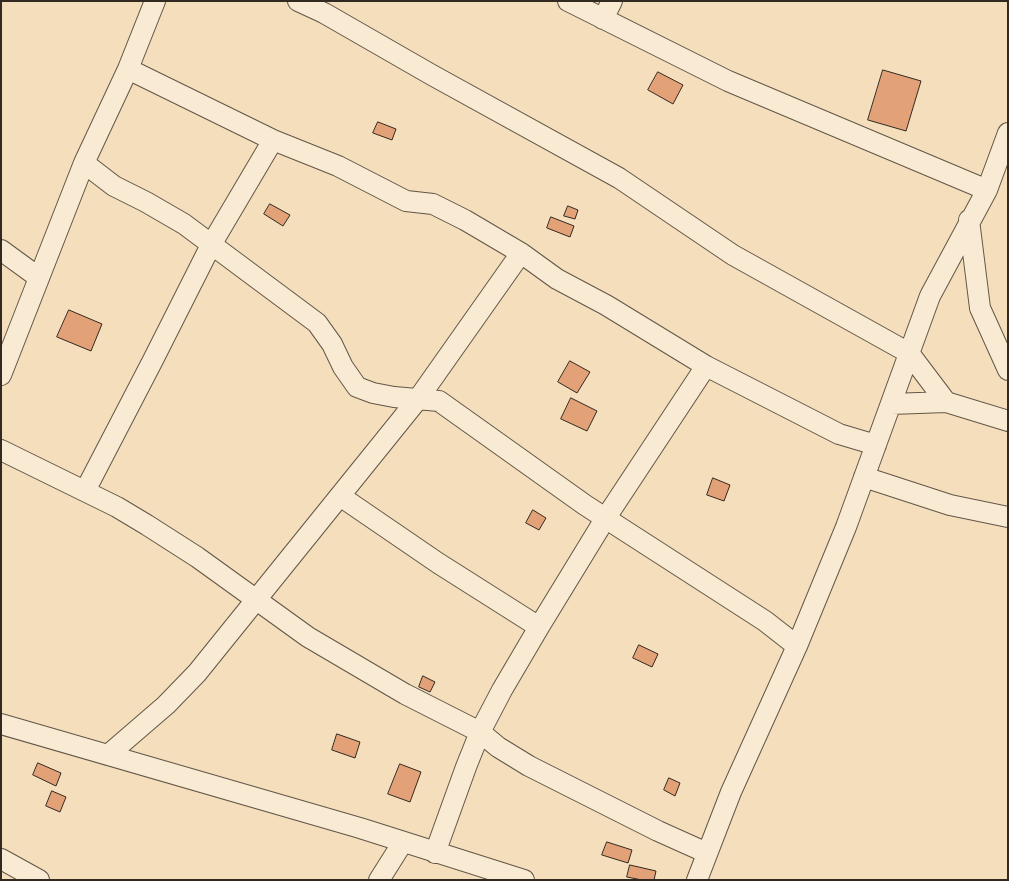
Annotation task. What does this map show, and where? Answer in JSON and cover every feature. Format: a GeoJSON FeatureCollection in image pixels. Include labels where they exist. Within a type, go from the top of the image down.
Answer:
{"type":"FeatureCollection","features":[{"type":"Feature","properties":{"kind":"street"},"geometry":{"type":"LineString","coordinates":[[1,375],[84,163],[128,69],[155,1]]}},
{"type":"Feature","properties":{"kind":"street"},"geometry":{"type":"LineString","coordinates":[[298,1],[324,13],[619,178],[733,255],[909,353],[946,402]]}},
{"type":"Feature","properties":{"kind":"street"},"geometry":{"type":"LineString","coordinates":[[568,1],[608,10],[728,81],[986,190]]}},
{"type":"Feature","properties":{"kind":"street"},"geometry":{"type":"LineString","coordinates":[[128,69],[274,140],[338,166],[406,201],[433,204],[466,220],[521,253],[557,279],[606,305],[706,366],[839,434],[876,445]]}},
{"type":"Feature","properties":{"kind":"street"},"geometry":{"type":"LineString","coordinates":[[696,880],[731,792],[797,646],[846,526],[930,296],[986,190],[1008,133]]}},
{"type":"Feature","properties":{"kind":"street"},"geometry":{"type":"LineString","coordinates":[[85,491],[154,360],[211,245],[274,140]]}},
{"type":"Feature","properties":{"kind":"street"},"geometry":{"type":"LineString","coordinates":[[84,163],[114,186],[184,224],[317,322],[332,344],[342,367],[358,387],[373,393],[439,401],[605,518],[765,621],[797,646]]}},
{"type":"Feature","properties":{"kind":"street"},"geometry":{"type":"LineString","coordinates":[[970,220],[980,308],[1008,370]]}},
{"type":"Feature","properties":{"kind":"street"},"geometry":{"type":"LineString","coordinates":[[1,250],[38,277]]}},
{"type":"Feature","properties":{"kind":"street"},"geometry":{"type":"LineString","coordinates":[[108,755],[166,705],[197,673],[418,399],[521,253]]}},
{"type":"Feature","properties":{"kind":"street"},"geometry":{"type":"LineString","coordinates":[[436,853],[480,732],[538,627],[605,518],[706,366]]}},
{"type":"Feature","properties":{"kind":"street"},"geometry":{"type":"LineString","coordinates":[[891,404],[946,402],[1008,421]]}},
{"type":"Feature","properties":{"kind":"street"},"geometry":{"type":"LineString","coordinates":[[1,450],[117,507],[197,557],[308,637],[405,694],[480,732],[498,747],[529,766],[611,808],[707,853]]}},
{"type":"Feature","properties":{"kind":"street"},"geometry":{"type":"LineString","coordinates":[[864,477],[950,505],[1008,517]]}},
{"type":"Feature","properties":{"kind":"street"},"geometry":{"type":"LineString","coordinates":[[340,496],[438,563],[538,627]]}},
{"type":"Feature","properties":{"kind":"street"},"geometry":{"type":"LineString","coordinates":[[1,724],[403,842],[524,880]]}},
{"type":"Feature","properties":{"kind":"street"},"geometry":{"type":"LineString","coordinates":[[379,880],[403,842]]}},
{"type":"Feature","properties":{"kind":"street"},"geometry":{"type":"LineString","coordinates":[[1,858],[31,878]]}},
{"type":"Feature","properties":{"kind":"building"},"geometry":{"type":"Polygon","coordinates":[[[883,70],[921,81],[906,131],[868,120],[883,70]]]}},
{"type":"Feature","properties":{"kind":"building"},"geometry":{"type":"Polygon","coordinates":[[[658,72],[683,85],[673,104],[648,90],[658,72]]]}},
{"type":"Feature","properties":{"kind":"building"},"geometry":{"type":"Polygon","coordinates":[[[378,122],[396,129],[392,140],[373,133],[378,122]]]}},
{"type":"Feature","properties":{"kind":"building"},"geometry":{"type":"Polygon","coordinates":[[[270,204],[290,215],[283,226],[264,214],[270,204]]]}},
{"type":"Feature","properties":{"kind":"building"},"geometry":{"type":"Polygon","coordinates":[[[568,206],[578,210],[575,219],[564,216],[568,206]]]}},
{"type":"Feature","properties":{"kind":"building"},"geometry":{"type":"Polygon","coordinates":[[[551,217],[574,226],[570,237],[547,228],[551,217]]]}},
{"type":"Feature","properties":{"kind":"building"},"geometry":{"type":"Polygon","coordinates":[[[69,310],[102,324],[91,351],[57,337],[69,310]]]}},
{"type":"Feature","properties":{"kind":"building"},"geometry":{"type":"Polygon","coordinates":[[[570,361],[590,372],[577,393],[558,382],[570,361]]]}},
{"type":"Feature","properties":{"kind":"building"},"geometry":{"type":"Polygon","coordinates":[[[571,398],[597,411],[587,431],[561,419],[571,398]]]}},
{"type":"Feature","properties":{"kind":"building"},"geometry":{"type":"Polygon","coordinates":[[[713,478],[730,485],[724,501],[707,495],[713,478]]]}},
{"type":"Feature","properties":{"kind":"building"},"geometry":{"type":"Polygon","coordinates":[[[533,510],[546,518],[539,530],[526,523],[533,510]]]}},
{"type":"Feature","properties":{"kind":"building"},"geometry":{"type":"Polygon","coordinates":[[[639,645],[658,654],[652,667],[633,658],[639,645]]]}},
{"type":"Feature","properties":{"kind":"building"},"geometry":{"type":"Polygon","coordinates":[[[423,676],[435,682],[430,692],[419,687],[423,676]]]}},
{"type":"Feature","properties":{"kind":"building"},"geometry":{"type":"Polygon","coordinates":[[[337,734],[360,742],[355,758],[332,750],[337,734]]]}},
{"type":"Feature","properties":{"kind":"building"},"geometry":{"type":"Polygon","coordinates":[[[38,763],[61,773],[56,786],[33,775],[38,763]]]}},
{"type":"Feature","properties":{"kind":"building"},"geometry":{"type":"Polygon","coordinates":[[[400,764],[421,772],[410,802],[388,794],[400,764]]]}},
{"type":"Feature","properties":{"kind":"building"},"geometry":{"type":"Polygon","coordinates":[[[669,778],[680,783],[675,796],[664,790],[669,778]]]}},
{"type":"Feature","properties":{"kind":"building"},"geometry":{"type":"Polygon","coordinates":[[[52,791],[66,797],[60,812],[46,806],[52,791]]]}},
{"type":"Feature","properties":{"kind":"building"},"geometry":{"type":"Polygon","coordinates":[[[607,842],[632,850],[628,863],[602,855],[607,842]]]}},
{"type":"Feature","properties":{"kind":"building"},"geometry":{"type":"Polygon","coordinates":[[[630,865],[656,871],[654,880],[627,877],[630,865]]]}}]}
